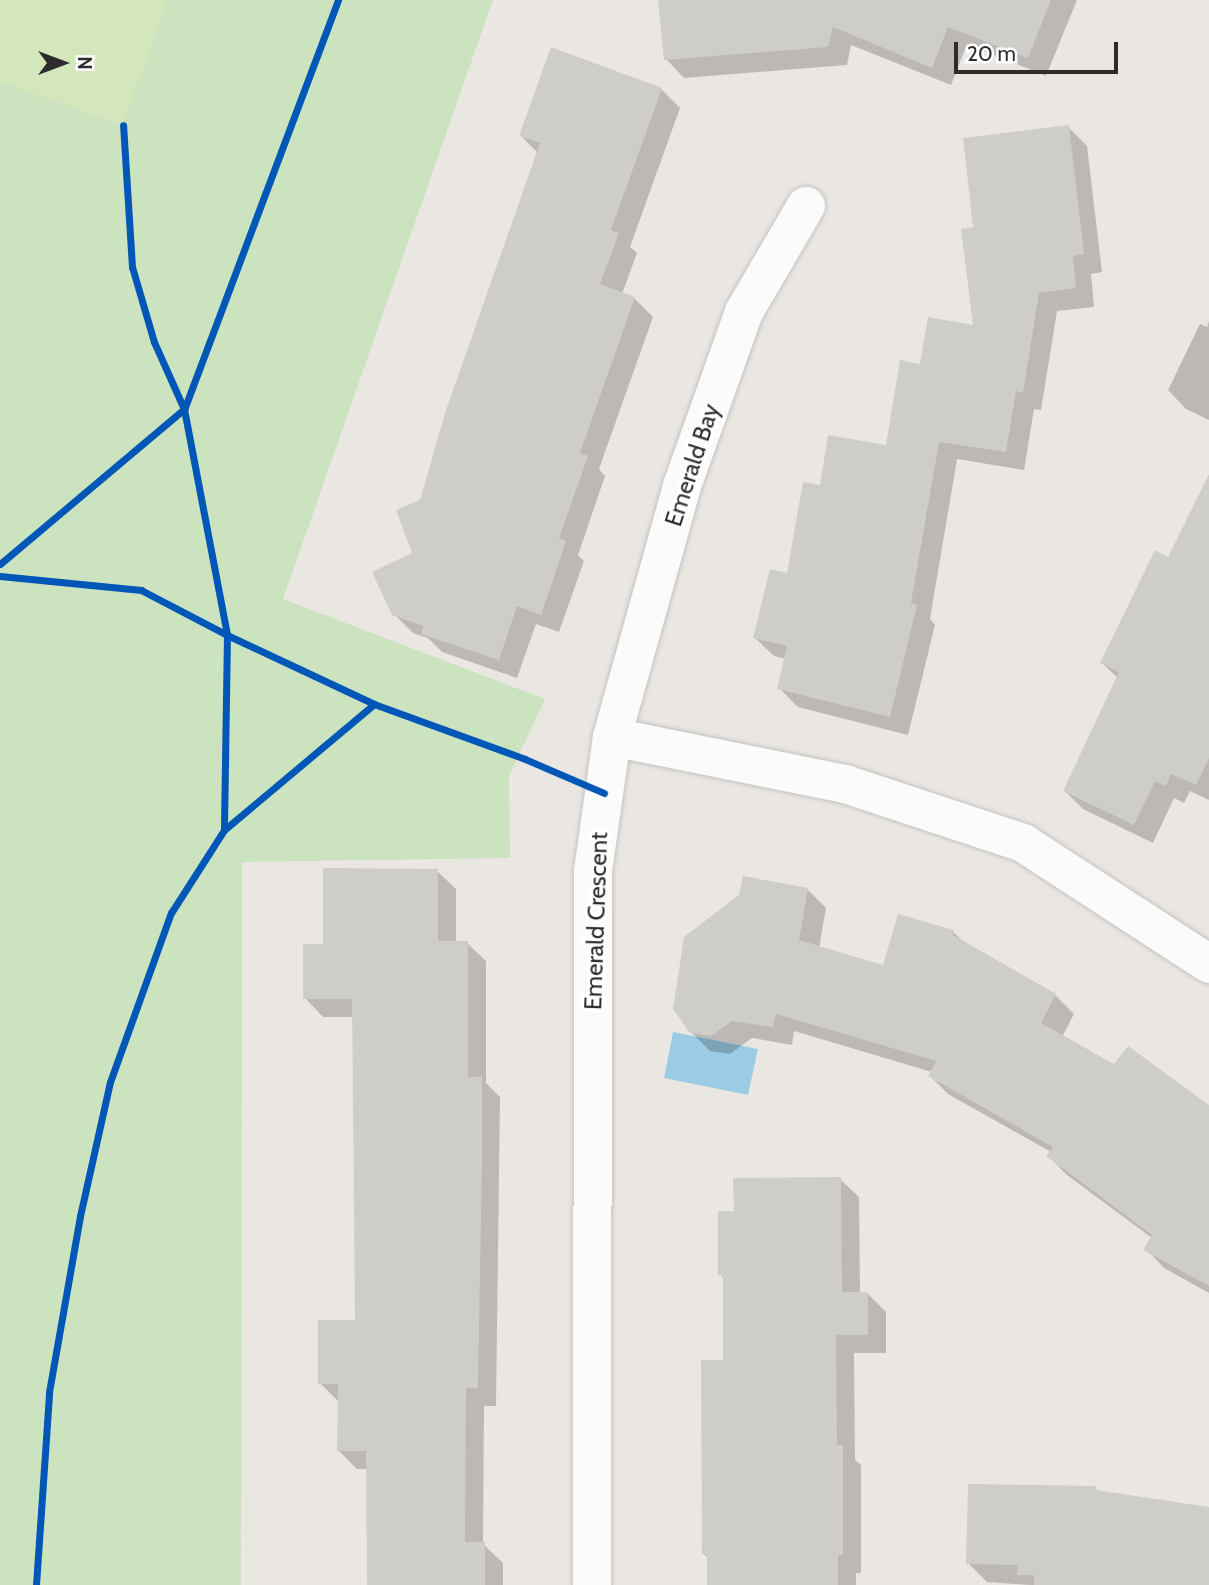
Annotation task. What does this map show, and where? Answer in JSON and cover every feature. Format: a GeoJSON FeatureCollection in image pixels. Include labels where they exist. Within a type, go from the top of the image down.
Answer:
{"type":"FeatureCollection","features":[{"type":"Feature","properties":{"kind":"street","name":"Emerald Bay"},"geometry":{"type":"LineString","coordinates":[[612,737],[682,486],[744,312],[806,206]]}},
{"type":"Feature","properties":{"kind":"street"},"geometry":{"type":"LineString","coordinates":[[612,737],[845,783],[1023,844],[1209,964]]}},
{"type":"Feature","properties":{"kind":"street","name":"Emerald Crescent"},"geometry":{"type":"LineString","coordinates":[[592,1585],[593,871],[612,737]]}},
{"type":"Feature","properties":{"kind":"green space"},"geometry":{"type":"Polygon","coordinates":[[[0,0],[493,0],[283,599],[545,699],[509,776],[510,858],[242,862],[241,1585],[0,1585],[0,0]]]}},
{"type":"Feature","properties":{"kind":"green space"},"geometry":{"type":"Polygon","coordinates":[[[0,0],[167,0],[123,125],[0,82],[0,0]]]}},
{"type":"Feature","properties":{"kind":"water"},"geometry":{"type":"Polygon","coordinates":[[[673,1032],[758,1049],[748,1095],[664,1078],[673,1032]]]}},
{"type":"Feature","properties":{"kind":"building"},"geometry":{"type":"Polygon","coordinates":[[[658,0],[1051,0],[1028,58],[948,27],[932,68],[833,27],[828,47],[664,60],[658,0]]]}},
{"type":"Feature","properties":{"kind":"building"},"geometry":{"type":"Polygon","coordinates":[[[551,47],[662,88],[611,230],[619,233],[600,284],[635,297],[580,453],[588,456],[559,538],[566,541],[541,615],[517,606],[499,660],[421,634],[424,626],[392,615],[372,572],[412,553],[396,510],[420,500],[446,410],[540,143],[519,136],[551,47]]]}},
{"type":"Feature","properties":{"kind":"building"},"geometry":{"type":"Polygon","coordinates":[[[1069,125],[1084,254],[1073,256],[1076,288],[1039,293],[1023,393],[1016,391],[1006,452],[939,442],[911,603],[917,605],[890,717],[777,689],[787,646],[753,638],[770,569],[787,573],[803,482],[820,485],[828,435],[886,445],[900,360],[920,364],[928,317],[973,325],[961,229],[973,227],[963,138],[1069,125]]]}},
{"type":"Feature","properties":{"kind":"building"},"geometry":{"type":"Polygon","coordinates":[[[1209,474],[1209,758],[1196,785],[1171,774],[1166,786],[1155,781],[1134,825],[1063,791],[1119,672],[1100,663],[1155,550],[1168,557],[1209,474]]]}},
{"type":"Feature","properties":{"kind":"building"},"geometry":{"type":"Polygon","coordinates":[[[323,868],[438,869],[438,941],[468,941],[468,1077],[482,1077],[482,1160],[478,1388],[466,1388],[465,1542],[485,1542],[485,1585],[367,1585],[366,1451],[337,1451],[338,1384],[318,1384],[318,1320],[355,1320],[352,999],[303,999],[303,944],[323,944],[323,868]]]}},
{"type":"Feature","properties":{"kind":"building"},"geometry":{"type":"Polygon","coordinates":[[[743,876],[808,888],[799,940],[883,965],[898,914],[954,930],[953,935],[1056,994],[1041,1023],[1114,1064],[1128,1046],[1209,1105],[1209,1286],[1143,1250],[1152,1235],[1046,1156],[1053,1147],[928,1076],[936,1061],[776,1014],[773,1027],[732,1021],[711,1036],[690,1033],[673,1009],[684,937],[739,895],[743,876]]]}},
{"type":"Feature","properties":{"kind":"building"},"geometry":{"type":"Polygon","coordinates":[[[841,1177],[842,1292],[868,1292],[868,1335],[836,1335],[837,1445],[843,1445],[843,1555],[838,1555],[838,1585],[707,1585],[707,1554],[702,1554],[701,1360],[723,1360],[723,1275],[718,1275],[718,1211],[734,1211],[733,1178],[841,1177]]]}},
{"type":"Feature","properties":{"kind":"building"},"geometry":{"type":"Polygon","coordinates":[[[968,1484],[1096,1486],[1096,1490],[1209,1507],[1209,1585],[1034,1585],[1034,1575],[1017,1575],[1018,1565],[966,1564],[968,1484]]]}},
{"type":"Feature","properties":{"kind":"cycle path"},"geometry":{"type":"LineString","coordinates":[[338,0],[184,409],[227,635],[374,704]]}},
{"type":"Feature","properties":{"kind":"cycle path"},"geometry":{"type":"LineString","coordinates":[[0,564],[184,409],[154,342],[132,267],[123,125]]}},
{"type":"Feature","properties":{"kind":"cycle path"},"geometry":{"type":"LineString","coordinates":[[0,576],[141,590],[227,635],[224,830]]}},
{"type":"Feature","properties":{"kind":"cycle path"},"geometry":{"type":"LineString","coordinates":[[36,1585],[49,1392],[80,1216],[110,1082],[171,913],[224,830],[374,704],[525,759],[604,793]]}}]}
